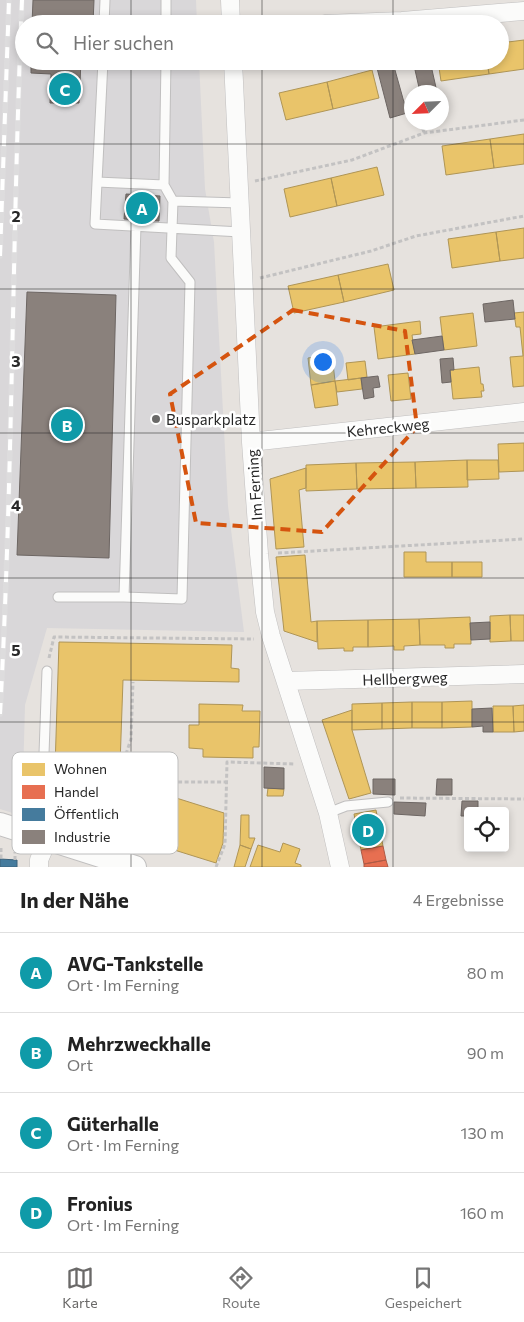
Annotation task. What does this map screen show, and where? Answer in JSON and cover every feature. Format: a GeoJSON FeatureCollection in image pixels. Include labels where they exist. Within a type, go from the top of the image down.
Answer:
{"type":"FeatureCollection","features":[{"type":"Feature","properties":{"kind":"street"},"geometry":{"type":"LineString","coordinates":[[230,0],[231,15]]}},
{"type":"Feature","properties":{"kind":"street"},"geometry":{"type":"LineString","coordinates":[[470,15],[524,11]]}},
{"type":"Feature","properties":{"kind":"street","name":"Im Ferning"},"geometry":{"type":"LineString","coordinates":[[233,70],[251,442],[265,612],[328,812],[340,867]]}},
{"type":"Feature","properties":{"kind":"street","name":"Kehreckweg"},"geometry":{"type":"LineString","coordinates":[[251,442],[524,412]]}},
{"type":"Feature","properties":{"kind":"street","name":"Hellbergweg"},"geometry":{"type":"LineString","coordinates":[[286,681],[524,674]]}},
{"type":"Feature","properties":{"kind":"street"},"geometry":{"type":"LineString","coordinates":[[0,824],[12,828]]}},
{"type":"Feature","properties":{"kind":"street"},"geometry":{"type":"LineString","coordinates":[[39,867],[41,854]]}},
{"type":"Feature","properties":{"kind":"street"},"geometry":{"type":"LineString","coordinates":[[92,854],[135,867]]}},
{"type":"Feature","properties":{"kind":"lane"},"geometry":{"type":"LineString","coordinates":[[105,15],[106,0]]}},
{"type":"Feature","properties":{"kind":"lane"},"geometry":{"type":"LineString","coordinates":[[166,0],[166,15]]}},
{"type":"Feature","properties":{"kind":"lane"},"geometry":{"type":"LineString","coordinates":[[102,70],[95,224],[241,232]]}},
{"type":"Feature","properties":{"kind":"lane"},"geometry":{"type":"LineString","coordinates":[[58,597],[182,599],[190,282],[171,258],[173,201],[164,185],[166,70]]}},
{"type":"Feature","properties":{"kind":"lane"},"geometry":{"type":"LineString","coordinates":[[97,182],[164,185]]}},
{"type":"Feature","properties":{"kind":"lane"},"geometry":{"type":"LineString","coordinates":[[173,201],[240,203]]}},
{"type":"Feature","properties":{"kind":"lane"},"geometry":{"type":"LineString","coordinates":[[124,598],[136,226]]}},
{"type":"Feature","properties":{"kind":"lane"},"geometry":{"type":"LineString","coordinates":[[46,752],[47,671]]}},
{"type":"Feature","properties":{"kind":"lane"},"geometry":{"type":"LineString","coordinates":[[328,812],[346,806],[388,802]]}},
{"type":"Feature","properties":{"kind":"path"},"geometry":{"type":"LineString","coordinates":[[239,184],[352,160],[424,133],[524,120]]}},
{"type":"Feature","properties":{"kind":"path"},"geometry":{"type":"LineString","coordinates":[[244,282],[371,251],[416,236],[524,216]]}},
{"type":"Feature","properties":{"kind":"path"},"geometry":{"type":"LineString","coordinates":[[259,554],[524,539]]}},
{"type":"Feature","properties":{"kind":"path"},"geometry":{"type":"LineString","coordinates":[[47,671],[54,637],[259,639],[271,636]]}},
{"type":"Feature","properties":{"kind":"path"},"geometry":{"type":"LineString","coordinates":[[127,752],[131,739],[133,682]]}},
{"type":"Feature","properties":{"kind":"path"},"geometry":{"type":"LineString","coordinates":[[216,867],[225,844],[227,762],[296,764],[312,760]]}},
{"type":"Feature","properties":{"kind":"path"},"geometry":{"type":"LineString","coordinates":[[178,782],[227,782]]}},
{"type":"Feature","properties":{"kind":"path"},"geometry":{"type":"LineString","coordinates":[[388,802],[393,798],[524,799]]}},
{"type":"Feature","properties":{"kind":"path"},"geometry":{"type":"LineString","coordinates":[[1,848],[1,860]]}},
{"type":"Feature","properties":{"kind":"path"},"geometry":{"type":"LineString","coordinates":[[15,854],[15,860]]}},
{"type":"Feature","properties":{"kind":"highlighted area"},"geometry":{"type":"Polygon","coordinates":[[[293,310],[405,331],[417,427],[322,532],[196,523],[170,394],[293,310]]]}},
{"type":"Feature","properties":{"kind":"shaded area"},"geometry":{"type":"Polygon","coordinates":[[[0,0],[196,0],[197,15],[15,15],[15,70],[199,70],[205,189],[214,242],[228,506],[244,632],[47,628],[25,705],[24,752],[12,752],[12,813],[0,809],[0,0]]]}},
{"type":"Feature","properties":{"kind":"building: Wohnen"},"geometry":{"type":"Polygon","coordinates":[[[524,40],[524,69],[489,74],[488,70],[509,70],[509,42],[524,40]]]}},
{"type":"Feature","properties":{"kind":"building: Wohnen"},"geometry":{"type":"Polygon","coordinates":[[[372,70],[379,98],[333,109],[327,82],[372,70]]]}},
{"type":"Feature","properties":{"kind":"building: Wohnen"},"geometry":{"type":"Polygon","coordinates":[[[439,70],[488,70],[489,74],[441,81],[439,70]]]}},
{"type":"Feature","properties":{"kind":"building: Wohnen"},"geometry":{"type":"Polygon","coordinates":[[[327,82],[333,109],[286,120],[279,93],[327,82]]]}},
{"type":"Feature","properties":{"kind":"building: Wohnen"},"geometry":{"type":"Polygon","coordinates":[[[524,134],[524,164],[494,168],[490,139],[524,134]]]}},
{"type":"Feature","properties":{"kind":"building: Wohnen"},"geometry":{"type":"Polygon","coordinates":[[[490,139],[494,168],[446,175],[442,146],[490,139]]]}},
{"type":"Feature","properties":{"kind":"building: Wohnen"},"geometry":{"type":"Polygon","coordinates":[[[377,167],[384,195],[337,206],[331,178],[377,167]]]}},
{"type":"Feature","properties":{"kind":"building: Wohnen"},"geometry":{"type":"Polygon","coordinates":[[[331,178],[337,206],[290,217],[284,189],[331,178]]]}},
{"type":"Feature","properties":{"kind":"building: Wohnen"},"geometry":{"type":"Polygon","coordinates":[[[524,228],[524,258],[500,261],[496,232],[524,228]]]}},
{"type":"Feature","properties":{"kind":"building: Wohnen"},"geometry":{"type":"Polygon","coordinates":[[[496,232],[500,261],[452,268],[448,239],[496,232]]]}},
{"type":"Feature","properties":{"kind":"building: Wohnen"},"geometry":{"type":"Polygon","coordinates":[[[388,264],[394,290],[344,302],[338,275],[388,264]]]}},
{"type":"Feature","properties":{"kind":"building: Wohnen"},"geometry":{"type":"Polygon","coordinates":[[[338,275],[344,302],[294,313],[288,286],[338,275]]]}},
{"type":"Feature","properties":{"kind":"building: Wohnen"},"geometry":{"type":"Polygon","coordinates":[[[524,312],[524,386],[513,387],[510,357],[523,356],[520,327],[516,327],[514,313],[524,312]]]}},
{"type":"Feature","properties":{"kind":"building: Wohnen"},"geometry":{"type":"Polygon","coordinates":[[[473,313],[477,346],[444,350],[440,317],[473,313]]]}},
{"type":"Feature","properties":{"kind":"building: Wohnen"},"geometry":{"type":"Polygon","coordinates":[[[420,321],[421,334],[412,335],[415,354],[378,359],[374,327],[420,321]]]}},
{"type":"Feature","properties":{"kind":"building: Wohnen"},"geometry":{"type":"Polygon","coordinates":[[[332,354],[335,381],[311,385],[308,358],[332,354]]]}},
{"type":"Feature","properties":{"kind":"building: Wohnen"},"geometry":{"type":"Polygon","coordinates":[[[365,361],[367,377],[348,380],[346,363],[365,361]]]}},
{"type":"Feature","properties":{"kind":"building: Wohnen"},"geometry":{"type":"Polygon","coordinates":[[[479,367],[481,384],[483,384],[484,391],[481,391],[482,397],[453,399],[450,370],[479,367]]]}},
{"type":"Feature","properties":{"kind":"building: Wohnen"},"geometry":{"type":"Polygon","coordinates":[[[408,373],[411,399],[391,401],[388,375],[408,373]]]}},
{"type":"Feature","properties":{"kind":"building: Wohnen"},"geometry":{"type":"Polygon","coordinates":[[[361,378],[362,389],[337,392],[335,381],[361,378]]]}},
{"type":"Feature","properties":{"kind":"building: Wohnen"},"geometry":{"type":"Polygon","coordinates":[[[335,381],[338,405],[315,408],[311,385],[335,381]]]}},
{"type":"Feature","properties":{"kind":"building: Wohnen"},"geometry":{"type":"Polygon","coordinates":[[[524,443],[524,471],[499,472],[498,444],[524,443]]]}},
{"type":"Feature","properties":{"kind":"building: Wohnen"},"geometry":{"type":"Polygon","coordinates":[[[467,460],[498,460],[499,479],[467,480],[467,460]]]}},
{"type":"Feature","properties":{"kind":"building: Wohnen"},"geometry":{"type":"Polygon","coordinates":[[[467,460],[468,487],[416,488],[415,462],[467,460]]]}},
{"type":"Feature","properties":{"kind":"building: Wohnen"},"geometry":{"type":"Polygon","coordinates":[[[415,462],[416,488],[357,489],[356,463],[415,462]]]}},
{"type":"Feature","properties":{"kind":"building: Wohnen"},"geometry":{"type":"Polygon","coordinates":[[[356,463],[357,489],[306,491],[306,465],[356,463]]]}},
{"type":"Feature","properties":{"kind":"building: Wohnen"},"geometry":{"type":"Polygon","coordinates":[[[306,468],[306,488],[299,490],[304,547],[276,549],[270,479],[306,468]]]}},
{"type":"Feature","properties":{"kind":"building: Wohnen"},"geometry":{"type":"Polygon","coordinates":[[[404,552],[426,552],[426,562],[452,562],[452,577],[404,577],[404,552]]]}},
{"type":"Feature","properties":{"kind":"building: Wohnen"},"geometry":{"type":"Polygon","coordinates":[[[305,555],[311,622],[317,621],[317,642],[284,631],[276,557],[305,555]]]}},
{"type":"Feature","properties":{"kind":"building: Wohnen"},"geometry":{"type":"Polygon","coordinates":[[[452,562],[482,562],[482,577],[452,577],[452,562]]]}},
{"type":"Feature","properties":{"kind":"building: Wohnen"},"geometry":{"type":"Polygon","coordinates":[[[510,615],[524,615],[524,641],[511,641],[510,615]]]}},
{"type":"Feature","properties":{"kind":"building: Wohnen"},"geometry":{"type":"Polygon","coordinates":[[[510,615],[511,641],[490,642],[490,616],[510,615]]]}},
{"type":"Feature","properties":{"kind":"building: Wohnen"},"geometry":{"type":"Polygon","coordinates":[[[470,617],[471,644],[454,644],[454,648],[445,648],[445,645],[420,645],[419,619],[470,617]]]}},
{"type":"Feature","properties":{"kind":"building: Wohnen"},"geometry":{"type":"Polygon","coordinates":[[[419,619],[420,645],[404,646],[404,650],[394,650],[394,646],[368,647],[368,620],[419,619]]]}},
{"type":"Feature","properties":{"kind":"building: Wohnen"},"geometry":{"type":"Polygon","coordinates":[[[368,620],[368,647],[353,647],[353,651],[344,651],[344,648],[318,649],[317,621],[368,620]]]}},
{"type":"Feature","properties":{"kind":"building: Wohnen"},"geometry":{"type":"Polygon","coordinates":[[[59,642],[232,645],[231,668],[239,669],[239,682],[123,680],[120,752],[56,752],[59,642]]]}},
{"type":"Feature","properties":{"kind":"building: Wohnen"},"geometry":{"type":"Polygon","coordinates":[[[472,701],[472,727],[442,728],[442,702],[472,701]]]}},
{"type":"Feature","properties":{"kind":"building: Wohnen"},"geometry":{"type":"Polygon","coordinates":[[[412,702],[412,728],[382,729],[382,703],[412,702]]]}},
{"type":"Feature","properties":{"kind":"building: Wohnen"},"geometry":{"type":"Polygon","coordinates":[[[412,702],[442,702],[442,728],[412,728],[412,702]]]}},
{"type":"Feature","properties":{"kind":"building: Wohnen"},"geometry":{"type":"Polygon","coordinates":[[[382,703],[382,729],[352,730],[352,704],[382,703]]]}},
{"type":"Feature","properties":{"kind":"building: Wohnen"},"geometry":{"type":"Polygon","coordinates":[[[199,704],[243,705],[242,711],[260,711],[259,747],[253,747],[253,758],[203,757],[203,749],[189,748],[189,725],[199,725],[199,704]]]}},
{"type":"Feature","properties":{"kind":"building: Wohnen"},"geometry":{"type":"Polygon","coordinates":[[[524,705],[524,731],[514,732],[513,706],[524,705]]]}},
{"type":"Feature","properties":{"kind":"building: Wohnen"},"geometry":{"type":"Polygon","coordinates":[[[493,706],[513,706],[514,732],[493,732],[493,706]]]}},
{"type":"Feature","properties":{"kind":"building: Wohnen"},"geometry":{"type":"Polygon","coordinates":[[[352,710],[352,730],[371,793],[349,799],[322,720],[352,710]]]}},
{"type":"Feature","properties":{"kind":"building: Wohnen"},"geometry":{"type":"Polygon","coordinates":[[[268,788],[284,789],[283,796],[267,796],[268,788]]]}},
{"type":"Feature","properties":{"kind":"building: Wohnen"},"geometry":{"type":"Polygon","coordinates":[[[178,799],[224,813],[223,843],[216,863],[178,851],[178,799]]]}},
{"type":"Feature","properties":{"kind":"building: Wohnen"},"geometry":{"type":"Polygon","coordinates":[[[376,810],[383,846],[361,850],[354,814],[376,810]]]}},
{"type":"Feature","properties":{"kind":"building: Wohnen"},"geometry":{"type":"Polygon","coordinates":[[[241,815],[249,815],[249,838],[255,838],[251,849],[240,845],[241,815]]]}},
{"type":"Feature","properties":{"kind":"building: Wohnen"},"geometry":{"type":"Polygon","coordinates":[[[283,843],[300,849],[295,863],[301,865],[301,867],[250,867],[258,845],[280,852],[283,843]]]}},
{"type":"Feature","properties":{"kind":"building: Wohnen"},"geometry":{"type":"Polygon","coordinates":[[[240,845],[251,849],[245,867],[234,867],[240,845]]]}},
{"type":"Feature","properties":{"kind":"building: Handel"},"geometry":{"type":"Polygon","coordinates":[[[383,846],[386,860],[364,864],[361,850],[383,846]]]}},
{"type":"Feature","properties":{"kind":"building: Handel"},"geometry":{"type":"Polygon","coordinates":[[[386,860],[388,867],[364,867],[364,864],[386,860]]]}},
{"type":"Feature","properties":{"kind":"building: Öffentlich"},"geometry":{"type":"Polygon","coordinates":[[[0,859],[17,860],[17,867],[0,867],[0,859]]]}},
{"type":"Feature","properties":{"kind":"building: Industrie"},"geometry":{"type":"Polygon","coordinates":[[[33,0],[94,0],[93,15],[32,15],[33,0]]]}},
{"type":"Feature","properties":{"kind":"building: Industrie"},"geometry":{"type":"Polygon","coordinates":[[[31,70],[81,70],[79,103],[50,103],[51,74],[31,73],[31,70]]]}},
{"type":"Feature","properties":{"kind":"building: Industrie"},"geometry":{"type":"Polygon","coordinates":[[[378,70],[395,70],[404,102],[404,114],[390,118],[378,70]]]}},
{"type":"Feature","properties":{"kind":"building: Industrie"},"geometry":{"type":"Polygon","coordinates":[[[415,70],[432,70],[435,85],[418,85],[415,70]]]}},
{"type":"Feature","properties":{"kind":"building: Industrie"},"geometry":{"type":"Polygon","coordinates":[[[126,194],[160,196],[159,221],[124,219],[126,194]]]}},
{"type":"Feature","properties":{"kind":"building: Industrie"},"geometry":{"type":"Polygon","coordinates":[[[27,292],[116,295],[109,558],[17,555],[27,292]]]}},
{"type":"Feature","properties":{"kind":"building: Industrie"},"geometry":{"type":"Polygon","coordinates":[[[513,300],[515,319],[485,322],[483,304],[513,300]]]}},
{"type":"Feature","properties":{"kind":"building: Industrie"},"geometry":{"type":"Polygon","coordinates":[[[442,336],[444,350],[415,354],[412,340],[442,336]]]}},
{"type":"Feature","properties":{"kind":"building: Industrie"},"geometry":{"type":"Polygon","coordinates":[[[453,358],[454,370],[450,370],[451,382],[442,383],[440,359],[453,358]]]}},
{"type":"Feature","properties":{"kind":"building: Industrie"},"geometry":{"type":"Polygon","coordinates":[[[378,376],[380,387],[373,388],[374,397],[364,399],[361,378],[378,376]]]}},
{"type":"Feature","properties":{"kind":"building: Industrie"},"geometry":{"type":"Polygon","coordinates":[[[490,622],[490,639],[471,640],[470,623],[490,622]]]}},
{"type":"Feature","properties":{"kind":"building: Industrie"},"geometry":{"type":"Polygon","coordinates":[[[492,708],[493,732],[483,732],[483,726],[472,727],[472,709],[492,708]]]}},
{"type":"Feature","properties":{"kind":"building: Industrie"},"geometry":{"type":"Polygon","coordinates":[[[264,767],[284,768],[284,789],[264,788],[264,767]]]}},
{"type":"Feature","properties":{"kind":"building: Industrie"},"geometry":{"type":"Polygon","coordinates":[[[373,779],[395,779],[395,795],[373,794],[373,779]]]}},
{"type":"Feature","properties":{"kind":"building: Industrie"},"geometry":{"type":"Polygon","coordinates":[[[437,779],[452,779],[452,795],[436,795],[437,779]]]}},
{"type":"Feature","properties":{"kind":"building: Industrie"},"geometry":{"type":"Polygon","coordinates":[[[462,801],[478,801],[478,807],[464,807],[464,816],[461,816],[462,801]]]}},
{"type":"Feature","properties":{"kind":"building: Industrie"},"geometry":{"type":"Polygon","coordinates":[[[394,802],[426,803],[425,816],[394,814],[394,802]]]}},
{"type":"Feature","properties":{"kind":"railway"},"geometry":{"type":"LineString","coordinates":[[0,256],[9,0]]}},
{"type":"Feature","properties":{"kind":"railway"},"geometry":{"type":"LineString","coordinates":[[21,15],[22,0]]}},
{"type":"Feature","properties":{"kind":"railway"},"geometry":{"type":"LineString","coordinates":[[0,714],[8,536],[20,70]]}},
{"type":"Feature","properties":{"kind":"place","name":"Güterhalle"},"geometry":{"type":"Point","coordinates":[65,89]}},
{"type":"Feature","properties":{"kind":"place","name":"AVG-Tankstelle"},"geometry":{"type":"Point","coordinates":[142,208]}},
{"type":"Feature","properties":{"kind":"place","name":"Busparkplatz"},"geometry":{"type":"Point","coordinates":[156,419]}},
{"type":"Feature","properties":{"kind":"place","name":"Mehrzweckhalle"},"geometry":{"type":"Point","coordinates":[67,425]}},
{"type":"Feature","properties":{"kind":"place","name":"Fronius"},"geometry":{"type":"Point","coordinates":[368,830]}}]}
